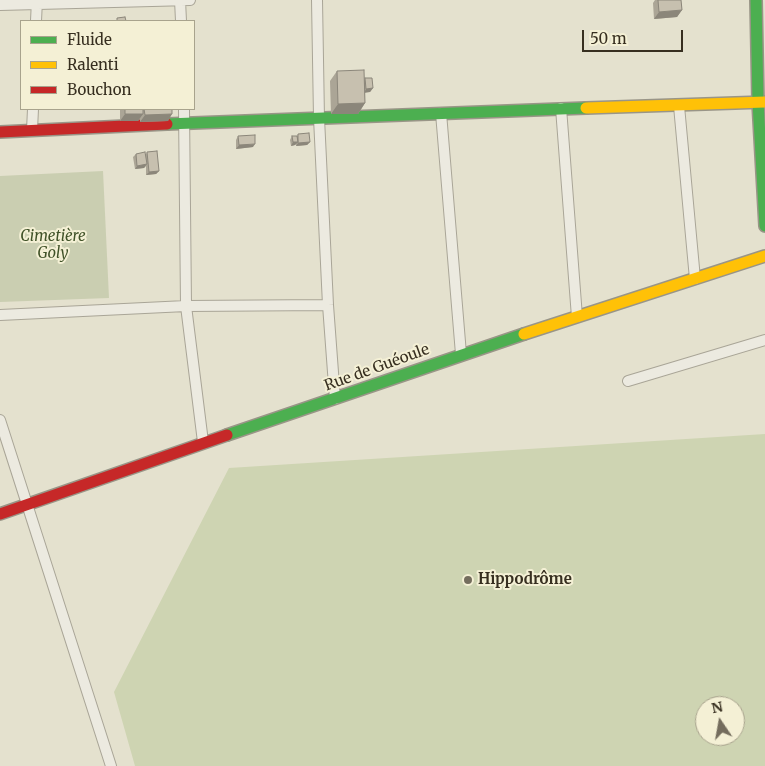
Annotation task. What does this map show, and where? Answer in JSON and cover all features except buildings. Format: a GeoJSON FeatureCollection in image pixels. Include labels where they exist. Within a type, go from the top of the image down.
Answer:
{"type":"FeatureCollection","features":[{"type":"Feature","properties":{"kind":"main road"},"geometry":{"type":"LineString","coordinates":[[756,0],[762,102],[765,226]]}},
{"type":"Feature","properties":{"kind":"main road"},"geometry":{"type":"LineString","coordinates":[[0,132],[561,108],[679,106],[762,102]]}},
{"type":"Feature","properties":{"kind":"main road","name":"Rue de Guéoule"},"geometry":{"type":"LineString","coordinates":[[0,514],[203,442],[336,399],[461,354],[765,256]]}},
{"type":"Feature","properties":{"kind":"street"},"geometry":{"type":"LineString","coordinates":[[0,5],[37,2],[183,0],[180,20]]}},
{"type":"Feature","properties":{"kind":"street"},"geometry":{"type":"LineString","coordinates":[[317,0],[319,118],[328,306],[336,399]]}},
{"type":"Feature","properties":{"kind":"street"},"geometry":{"type":"LineString","coordinates":[[36,20],[37,2]]}},
{"type":"Feature","properties":{"kind":"street"},"geometry":{"type":"LineString","coordinates":[[679,106],[694,279]]}},
{"type":"Feature","properties":{"kind":"street"},"geometry":{"type":"LineString","coordinates":[[561,108],[577,317]]}},
{"type":"Feature","properties":{"kind":"street"},"geometry":{"type":"LineString","coordinates":[[32,130],[33,110]]}},
{"type":"Feature","properties":{"kind":"street"},"geometry":{"type":"LineString","coordinates":[[184,110],[186,306],[203,442]]}},
{"type":"Feature","properties":{"kind":"street"},"geometry":{"type":"LineString","coordinates":[[441,113],[461,354]]}},
{"type":"Feature","properties":{"kind":"street"},"geometry":{"type":"LineString","coordinates":[[0,314],[186,306],[328,306]]}},
{"type":"Feature","properties":{"kind":"street"},"geometry":{"type":"LineString","coordinates":[[628,381],[765,340]]}},
{"type":"Feature","properties":{"kind":"street"},"geometry":{"type":"LineString","coordinates":[[0,420],[111,766]]}},
{"type":"Feature","properties":{"kind":"green space","name":"Cimetière Goly"},"geometry":{"type":"Polygon","coordinates":[[[103,171],[109,298],[0,302],[0,176],[103,171]]]}},
{"type":"Feature","properties":{"kind":"green space","name":"Hippodrôme"},"geometry":{"type":"Polygon","coordinates":[[[765,434],[765,766],[135,766],[114,692],[229,468],[765,434]]]}},
{"type":"Feature","properties":{"kind":"traffic: fast"},"geometry":{"type":"LineString","coordinates":[[756,0],[758,102],[765,226]]}},
{"type":"Feature","properties":{"kind":"traffic: fast"},"geometry":{"type":"LineString","coordinates":[[167,124],[586,108]]}},
{"type":"Feature","properties":{"kind":"traffic: fast"},"geometry":{"type":"LineString","coordinates":[[227,435],[524,334]]}},
{"type":"Feature","properties":{"kind":"traffic: slow"},"geometry":{"type":"LineString","coordinates":[[586,108],[765,102]]}},
{"type":"Feature","properties":{"kind":"traffic: slow"},"geometry":{"type":"LineString","coordinates":[[524,334],[765,256]]}},
{"type":"Feature","properties":{"kind":"traffic: jam"},"geometry":{"type":"LineString","coordinates":[[0,132],[167,124]]}},
{"type":"Feature","properties":{"kind":"traffic: jam"},"geometry":{"type":"LineString","coordinates":[[0,514],[227,435]]}},
{"type":"Feature","properties":{"kind":"place","name":"Hippodrôme"},"geometry":{"type":"Point","coordinates":[468,580]}}]}
